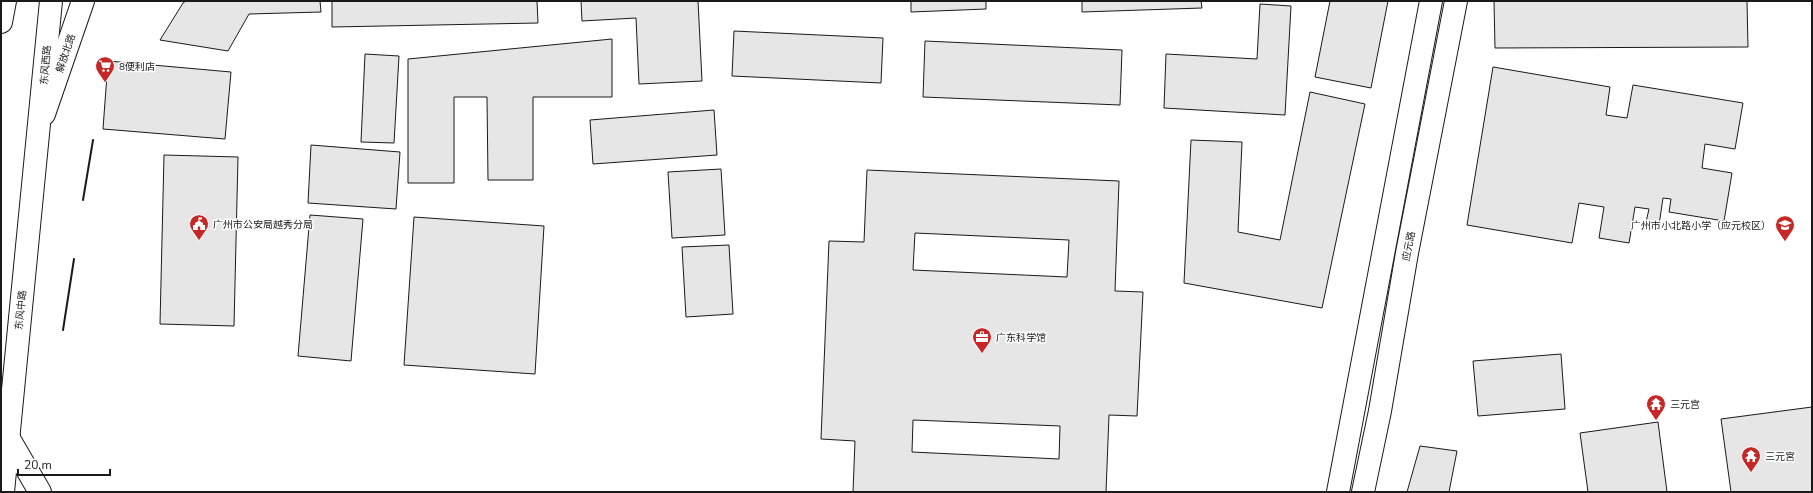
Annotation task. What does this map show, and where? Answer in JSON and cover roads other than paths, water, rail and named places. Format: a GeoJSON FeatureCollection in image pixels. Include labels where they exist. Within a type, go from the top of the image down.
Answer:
{"type":"FeatureCollection","features":[{"type":"Feature","properties":{"kind":"main road"},"geometry":{"type":"LineString","coordinates":[[1,22],[5,1]]}},
{"type":"Feature","properties":{"kind":"main road","name":"东风西路"},"geometry":{"type":"LineString","coordinates":[[39,128],[51,1]]}},
{"type":"Feature","properties":{"kind":"main road"},"geometry":{"type":"LineString","coordinates":[[39,128],[74,1]]}},
{"type":"Feature","properties":{"kind":"main road","name":"解放北路"},"geometry":{"type":"LineString","coordinates":[[39,128],[83,1]]}},
{"type":"Feature","properties":{"kind":"main road"},"geometry":{"type":"LineString","coordinates":[[1338,492],[1431,1]]}},
{"type":"Feature","properties":{"kind":"main road","name":"应元路"},"geometry":{"type":"LineString","coordinates":[[1363,492],[1380,411],[1406,253],[1456,1]]}},
{"type":"Feature","properties":{"kind":"main road","name":"东风中路"},"geometry":{"type":"LineString","coordinates":[[2,492],[39,128]]}},
{"type":"Feature","properties":{"kind":"main road"},"geometry":{"type":"LineString","coordinates":[[8,437],[40,492]]}},
{"type":"Feature","properties":{"kind":"place","name":"8便利店"},"geometry":{"type":"Point","coordinates":[105,83]}},
{"type":"Feature","properties":{"kind":"place","name":"广州市公安局越秀分局"},"geometry":{"type":"Point","coordinates":[199,241]}},
{"type":"Feature","properties":{"kind":"place","name":"广州市小北路小学（应元校区）"},"geometry":{"type":"Point","coordinates":[1785,242]}},
{"type":"Feature","properties":{"kind":"place","name":"广东科学馆"},"geometry":{"type":"Point","coordinates":[982,354]}},
{"type":"Feature","properties":{"kind":"place","name":"三元宫"},"geometry":{"type":"Point","coordinates":[1656,421]}},
{"type":"Feature","properties":{"kind":"place","name":"三元宮"},"geometry":{"type":"Point","coordinates":[1751,473]}}]}
